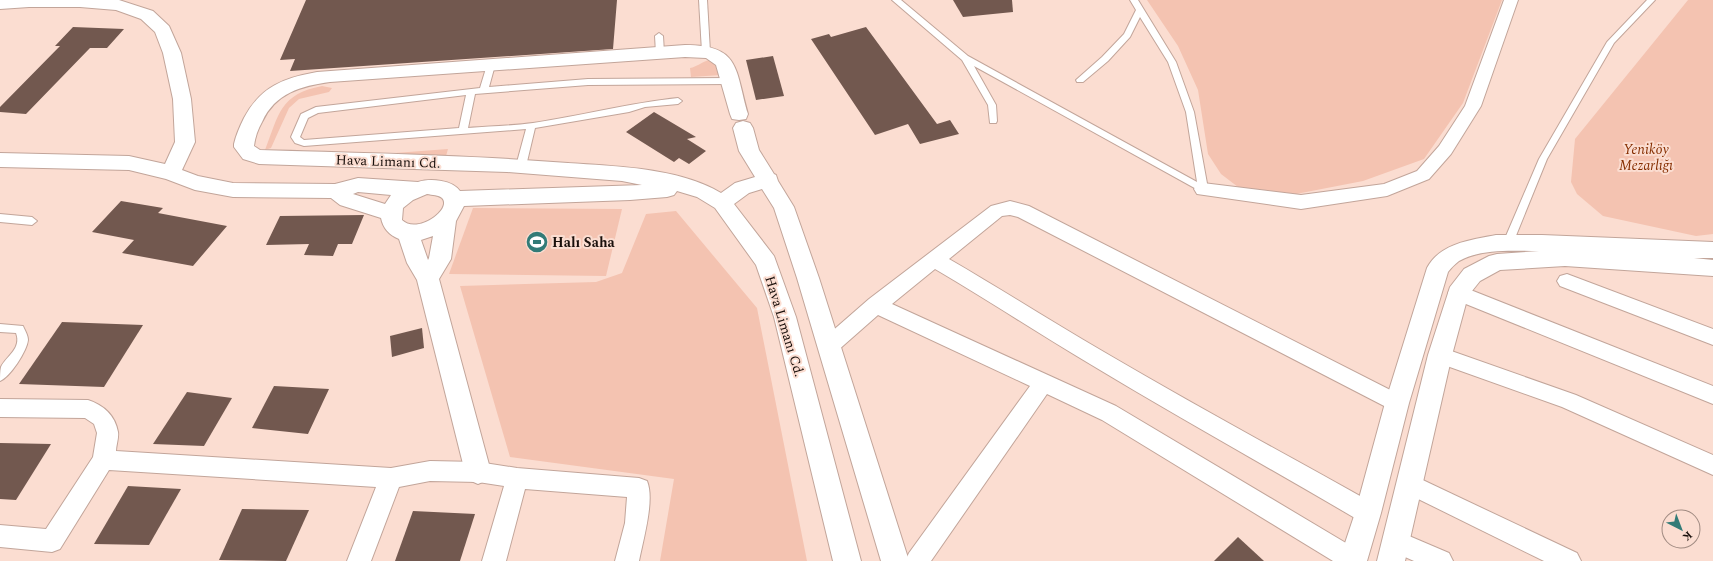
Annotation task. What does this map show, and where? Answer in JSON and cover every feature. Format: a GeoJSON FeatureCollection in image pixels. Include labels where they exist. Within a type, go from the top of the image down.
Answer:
{"type":"FeatureCollection","features":[{"type":"Feature","properties":{"kind":"street"},"geometry":{"type":"LineString","coordinates":[[1203,189],[1301,202],[1387,190],[1423,175],[1445,150],[1473,106],[1511,0]]}},
{"type":"Feature","properties":{"kind":"street"},"geometry":{"type":"LineString","coordinates":[[0,4],[29,2],[73,2],[118,5],[147,15],[163,30],[172,54],[182,99],[185,142],[171,173]]}},
{"type":"Feature","properties":{"kind":"street","name":"Hava Limanı Cd."},"geometry":{"type":"LineString","coordinates":[[848,561],[785,317],[766,262],[722,203],[704,192],[677,183],[622,174],[521,166],[259,157],[250,154],[244,148],[244,140],[254,118],[266,100],[278,90],[290,84],[306,79],[330,76],[491,65],[659,44],[706,52],[715,56],[724,63],[749,151],[769,180],[784,207],[808,278],[895,561]]}},
{"type":"Feature","properties":{"kind":"street"},"geometry":{"type":"LineString","coordinates":[[0,160],[129,163],[171,173],[195,183],[233,190],[335,191],[358,185],[417,189],[436,187],[451,193],[455,206],[452,213],[446,220],[429,230],[408,233],[394,226],[390,220],[390,213],[393,206],[399,199],[417,189]]}},
{"type":"Feature","properties":{"kind":"street"},"geometry":{"type":"LineString","coordinates":[[722,203],[742,188],[769,180]]}},
{"type":"Feature","properties":{"kind":"street"},"geometry":{"type":"LineString","coordinates":[[454,199],[630,193],[692,188]]}},
{"type":"Feature","properties":{"kind":"street"},"geometry":{"type":"LineString","coordinates":[[335,191],[347,200],[390,213]]}},
{"type":"Feature","properties":{"kind":"street"},"geometry":{"type":"LineString","coordinates":[[829,346],[876,305],[997,211],[1010,208],[1023,211],[1397,402]]}},
{"type":"Feature","properties":{"kind":"street"},"geometry":{"type":"LineString","coordinates":[[428,279],[440,259],[446,220]]}},
{"type":"Feature","properties":{"kind":"street"},"geometry":{"type":"LineString","coordinates":[[408,233],[418,264],[428,279],[478,472]]}},
{"type":"Feature","properties":{"kind":"street"},"geometry":{"type":"LineString","coordinates":[[876,305],[1109,413],[1353,560],[1368,513],[1397,402],[1438,268],[1450,256],[1467,248],[1496,243],[1542,243],[1713,250]]}},
{"type":"Feature","properties":{"kind":"street"},"geometry":{"type":"LineString","coordinates":[[1440,561],[1393,551],[1440,355],[1458,293],[1472,275],[1497,262],[1565,258],[1713,268]]}},
{"type":"Feature","properties":{"kind":"street"},"geometry":{"type":"LineString","coordinates":[[935,260],[1181,408],[1368,513]]}},
{"type":"Feature","properties":{"kind":"street"},"geometry":{"type":"LineString","coordinates":[[1567,281],[1713,337]]}},
{"type":"Feature","properties":{"kind":"street"},"geometry":{"type":"LineString","coordinates":[[1458,293],[1713,395]]}},
{"type":"Feature","properties":{"kind":"street"},"geometry":{"type":"LineString","coordinates":[[1440,355],[1569,401],[1713,465]]}},
{"type":"Feature","properties":{"kind":"street"},"geometry":{"type":"LineString","coordinates":[[917,561],[1044,382]]}},
{"type":"Feature","properties":{"kind":"street"},"geometry":{"type":"LineString","coordinates":[[0,408],[88,409],[102,418],[108,433],[103,460],[52,541],[0,536]]}},
{"type":"Feature","properties":{"kind":"street"},"geometry":{"type":"LineString","coordinates":[[103,460],[391,478],[430,471],[478,472],[518,478],[639,488],[636,523],[627,561]]}},
{"type":"Feature","properties":{"kind":"street"},"geometry":{"type":"LineString","coordinates":[[359,561],[391,478]]}},
{"type":"Feature","properties":{"kind":"street"},"geometry":{"type":"LineString","coordinates":[[494,561],[518,478]]}},
{"type":"Feature","properties":{"kind":"street"},"geometry":{"type":"LineString","coordinates":[[1410,484],[1569,561]]}},
{"type":"Feature","properties":{"kind":"lane"},"geometry":{"type":"LineString","coordinates":[[703,0],[706,52]]}},
{"type":"Feature","properties":{"kind":"lane"},"geometry":{"type":"LineString","coordinates":[[896,0],[965,58],[1203,189]]}},
{"type":"Feature","properties":{"kind":"lane"},"geometry":{"type":"LineString","coordinates":[[1134,0],[1172,62],[1190,112],[1203,189]]}},
{"type":"Feature","properties":{"kind":"lane"},"geometry":{"type":"LineString","coordinates":[[1508,243],[1543,159],[1611,42],[1651,0]]}},
{"type":"Feature","properties":{"kind":"lane"},"geometry":{"type":"LineString","coordinates":[[1080,80],[1106,59],[1127,35],[1140,10]]}},
{"type":"Feature","properties":{"kind":"lane"},"geometry":{"type":"LineString","coordinates":[[965,58],[992,105],[994,121]]}},
{"type":"Feature","properties":{"kind":"lane"},"geometry":{"type":"LineString","coordinates":[[484,90],[491,65]]}},
{"type":"Feature","properties":{"kind":"lane"},"geometry":{"type":"LineString","coordinates":[[678,101],[645,104],[628,109],[531,126],[304,143],[298,142],[295,137],[304,116],[316,110],[471,93],[484,90],[588,82],[729,81]]}},
{"type":"Feature","properties":{"kind":"lane"},"geometry":{"type":"LineString","coordinates":[[463,131],[471,93]]}},
{"type":"Feature","properties":{"kind":"lane"},"geometry":{"type":"LineString","coordinates":[[521,166],[531,126]]}},
{"type":"Feature","properties":{"kind":"lane"},"geometry":{"type":"LineString","coordinates":[[0,218],[32,221]]}},
{"type":"Feature","properties":{"kind":"lane"},"geometry":{"type":"LineString","coordinates":[[0,328],[19,329],[23,333],[24,339],[19,351],[0,376]]}},
{"type":"Feature","properties":{"kind":"green space"},"geometry":{"type":"Polygon","coordinates":[[[1147,0],[1502,0],[1463,103],[1424,159],[1363,181],[1296,194],[1238,187],[1221,174],[1208,154],[1198,90],[1178,46],[1147,0]]]}},
{"type":"Feature","properties":{"kind":"green space","name":"Yeniköy Mezarlığı"},"geometry":{"type":"Polygon","coordinates":[[[1688,0],[1713,0],[1713,234],[1696,236],[1603,216],[1577,194],[1571,182],[1575,139],[1688,0]]]}},
{"type":"Feature","properties":{"kind":"green space"},"geometry":{"type":"Polygon","coordinates":[[[709,60],[719,66],[721,75],[691,77],[690,68],[709,60]]]}},
{"type":"Feature","properties":{"kind":"green space"},"geometry":{"type":"Polygon","coordinates":[[[322,86],[332,88],[329,92],[299,99],[289,108],[271,148],[265,150],[278,116],[289,100],[297,94],[322,86]]]}},
{"type":"Feature","properties":{"kind":"green space"},"geometry":{"type":"Polygon","coordinates":[[[448,149],[446,156],[395,153],[448,149]]]}},
{"type":"Feature","properties":{"kind":"green space","name":"Halı Saha"},"geometry":{"type":"Polygon","coordinates":[[[473,208],[622,209],[606,276],[449,274],[473,208]]]}},
{"type":"Feature","properties":{"kind":"green space"},"geometry":{"type":"Polygon","coordinates":[[[676,211],[757,308],[807,561],[660,561],[674,479],[510,457],[460,286],[596,282],[622,273],[646,214],[676,211]]]}},
{"type":"Feature","properties":{"kind":"building"},"geometry":{"type":"Polygon","coordinates":[[[306,0],[617,0],[613,49],[290,71],[295,59],[280,60],[306,0]]]}},
{"type":"Feature","properties":{"kind":"building"},"geometry":{"type":"Polygon","coordinates":[[[953,0],[1012,0],[1013,12],[963,17],[953,0]]]}},
{"type":"Feature","properties":{"kind":"building"},"geometry":{"type":"Polygon","coordinates":[[[73,27],[124,29],[107,48],[90,48],[26,114],[0,112],[0,107],[60,46],[55,46],[73,27]]]}},
{"type":"Feature","properties":{"kind":"building"},"geometry":{"type":"Polygon","coordinates":[[[866,27],[937,124],[950,120],[959,134],[920,144],[908,124],[875,135],[811,39],[829,34],[831,37],[866,27]]]}},
{"type":"Feature","properties":{"kind":"building"},"geometry":{"type":"Polygon","coordinates":[[[773,56],[784,96],[756,100],[746,60],[773,56]]]}},
{"type":"Feature","properties":{"kind":"building"},"geometry":{"type":"Polygon","coordinates":[[[654,112],[696,137],[687,139],[706,151],[689,164],[679,158],[674,162],[626,132],[654,112]]]}},
{"type":"Feature","properties":{"kind":"building"},"geometry":{"type":"Polygon","coordinates":[[[121,201],[163,208],[158,213],[227,226],[193,266],[122,253],[134,240],[92,232],[121,201]]]}},
{"type":"Feature","properties":{"kind":"building"},"geometry":{"type":"Polygon","coordinates":[[[364,215],[352,244],[338,244],[333,256],[304,255],[309,244],[266,245],[280,216],[364,215]]]}},
{"type":"Feature","properties":{"kind":"building"},"geometry":{"type":"Polygon","coordinates":[[[62,322],[143,325],[104,387],[19,384],[62,322]]]}},
{"type":"Feature","properties":{"kind":"building"},"geometry":{"type":"Polygon","coordinates":[[[422,328],[424,348],[392,357],[390,336],[422,328]]]}},
{"type":"Feature","properties":{"kind":"building"},"geometry":{"type":"Polygon","coordinates":[[[274,386],[329,389],[308,434],[252,428],[274,386]]]}},
{"type":"Feature","properties":{"kind":"building"},"geometry":{"type":"Polygon","coordinates":[[[187,392],[232,398],[204,446],[153,444],[187,392]]]}},
{"type":"Feature","properties":{"kind":"building"},"geometry":{"type":"Polygon","coordinates":[[[0,443],[51,444],[16,500],[0,499],[0,443]]]}},
{"type":"Feature","properties":{"kind":"building"},"geometry":{"type":"Polygon","coordinates":[[[128,486],[181,489],[149,545],[94,544],[128,486]]]}},
{"type":"Feature","properties":{"kind":"building"},"geometry":{"type":"Polygon","coordinates":[[[242,509],[309,510],[286,561],[219,560],[242,509]]]}},
{"type":"Feature","properties":{"kind":"building"},"geometry":{"type":"Polygon","coordinates":[[[413,511],[475,514],[460,561],[395,561],[413,511]]]}},
{"type":"Feature","properties":{"kind":"building"},"geometry":{"type":"Polygon","coordinates":[[[1238,537],[1264,561],[1214,561],[1238,537]]]}},
{"type":"Feature","properties":{"kind":"place","name":"Halı Saha"},"geometry":{"type":"Point","coordinates":[537,242]}}]}
